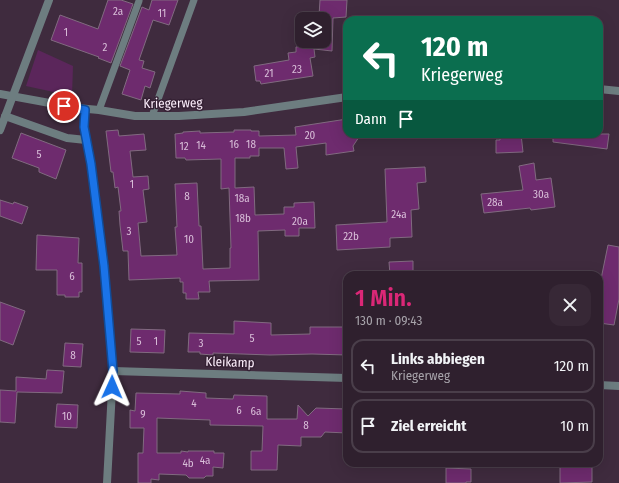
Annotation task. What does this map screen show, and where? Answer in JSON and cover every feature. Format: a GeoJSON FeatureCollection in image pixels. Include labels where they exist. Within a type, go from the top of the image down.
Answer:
{"type":"FeatureCollection","features":[{"type":"Feature","properties":{"kind":"street"},"geometry":{"type":"LineString","coordinates":[[0,130],[49,0]]}},
{"type":"Feature","properties":{"kind":"street"},"geometry":{"type":"LineString","coordinates":[[603,90],[619,92]]}},
{"type":"Feature","properties":{"kind":"street","name":"Kriegerweg"},"geometry":{"type":"LineString","coordinates":[[0,94],[85,110],[99,110],[135,116],[179,116],[244,112],[343,98]]}},
{"type":"Feature","properties":{"kind":"street"},"geometry":{"type":"LineString","coordinates":[[85,110],[84,127],[91,164],[104,266],[113,371],[107,483]]}},
{"type":"Feature","properties":{"kind":"street"},"geometry":{"type":"LineString","coordinates":[[5,116],[67,138],[86,140]]}},
{"type":"Feature","properties":{"kind":"street","name":"Kleikamp"},"geometry":{"type":"LineString","coordinates":[[113,371],[343,378]]}},
{"type":"Feature","properties":{"kind":"street"},"geometry":{"type":"LineString","coordinates":[[603,385],[619,386]]}},
{"type":"Feature","properties":{"kind":"lane"},"geometry":{"type":"LineString","coordinates":[[99,110],[139,0]]}},
{"type":"Feature","properties":{"kind":"lane"},"geometry":{"type":"LineString","coordinates":[[152,116],[194,0]]}},
{"type":"Feature","properties":{"kind":"shaded area"},"geometry":{"type":"Polygon","coordinates":[[[38,50],[73,66],[72,96],[26,86],[38,50]]]}},
{"type":"Feature","properties":{"kind":"building"},"geometry":{"type":"Polygon","coordinates":[[[108,0],[121,0],[133,4],[111,63],[98,58],[99,57],[51,40],[60,15],[98,29],[108,0]]]}},
{"type":"Feature","properties":{"kind":"building"},"geometry":{"type":"Polygon","coordinates":[[[152,0],[178,0],[169,25],[153,20],[139,60],[144,61],[142,68],[155,72],[150,88],[145,86],[141,100],[122,94],[130,70],[120,66],[142,7],[149,10],[152,0]]]}},
{"type":"Feature","properties":{"kind":"building"},"geometry":{"type":"Polygon","coordinates":[[[320,0],[347,0],[346,16],[333,18],[332,51],[314,49],[315,57],[310,58],[313,76],[261,84],[260,81],[256,81],[254,66],[289,60],[288,53],[296,52],[296,48],[331,48],[331,12],[319,12],[320,0]]]}},
{"type":"Feature","properties":{"kind":"building"},"geometry":{"type":"Polygon","coordinates":[[[343,120],[343,138],[358,138],[353,146],[354,151],[326,155],[326,143],[296,147],[298,168],[286,169],[284,148],[259,148],[259,156],[250,156],[250,158],[235,158],[235,188],[254,187],[255,215],[284,214],[284,207],[294,207],[294,203],[314,202],[315,228],[299,228],[299,236],[285,236],[285,230],[258,231],[259,280],[209,281],[210,292],[198,292],[199,299],[186,299],[186,293],[183,293],[183,282],[180,282],[180,278],[129,280],[128,251],[123,251],[118,187],[115,188],[113,172],[111,172],[106,131],[118,130],[119,136],[144,134],[146,150],[130,151],[133,177],[148,176],[149,189],[143,190],[147,222],[138,223],[141,256],[177,255],[175,227],[177,227],[175,184],[197,183],[203,269],[230,268],[231,248],[229,188],[221,189],[221,159],[186,160],[185,158],[176,158],[175,134],[200,131],[200,133],[251,130],[259,131],[259,136],[296,135],[295,127],[343,120]]]}},
{"type":"Feature","properties":{"kind":"building"},"geometry":{"type":"Polygon","coordinates":[[[21,133],[66,150],[56,179],[39,172],[39,168],[12,158],[21,133]]]}},
{"type":"Feature","properties":{"kind":"building"},"geometry":{"type":"Polygon","coordinates":[[[603,134],[609,134],[607,149],[553,142],[553,138],[603,138],[603,134]]]}},
{"type":"Feature","properties":{"kind":"building"},"geometry":{"type":"Polygon","coordinates":[[[500,138],[521,138],[523,152],[496,153],[496,140],[500,140],[500,138]]]}},
{"type":"Feature","properties":{"kind":"building"},"geometry":{"type":"Polygon","coordinates":[[[534,163],[536,180],[551,178],[555,207],[484,213],[481,194],[523,190],[519,166],[534,163]]]}},
{"type":"Feature","properties":{"kind":"building"},"geometry":{"type":"Polygon","coordinates":[[[425,167],[426,182],[417,183],[419,209],[411,210],[412,237],[390,238],[390,247],[337,250],[336,225],[387,222],[385,169],[425,167]]]}},
{"type":"Feature","properties":{"kind":"building"},"geometry":{"type":"Polygon","coordinates":[[[0,200],[13,204],[14,202],[28,207],[22,224],[0,216],[0,200]]]}},
{"type":"Feature","properties":{"kind":"building"},"geometry":{"type":"Polygon","coordinates":[[[37,235],[79,238],[78,263],[82,263],[82,292],[79,292],[79,297],[65,297],[65,295],[57,295],[57,270],[36,270],[37,235]]]}},
{"type":"Feature","properties":{"kind":"building"},"geometry":{"type":"Polygon","coordinates":[[[608,245],[619,247],[619,299],[614,325],[603,324],[603,271],[608,245]]]}},
{"type":"Feature","properties":{"kind":"building"},"geometry":{"type":"Polygon","coordinates":[[[413,261],[413,271],[390,271],[389,262],[413,261]]]}},
{"type":"Feature","properties":{"kind":"building"},"geometry":{"type":"Polygon","coordinates":[[[0,302],[25,311],[13,345],[0,340],[0,302]]]}},
{"type":"Feature","properties":{"kind":"building"},"geometry":{"type":"Polygon","coordinates":[[[234,321],[271,323],[271,335],[310,334],[310,327],[343,327],[343,355],[213,353],[213,355],[200,354],[200,352],[188,352],[189,333],[234,334],[234,321]]]}},
{"type":"Feature","properties":{"kind":"building"},"geometry":{"type":"Polygon","coordinates":[[[131,329],[165,330],[164,353],[130,352],[131,329]]]}},
{"type":"Feature","properties":{"kind":"building"},"geometry":{"type":"Polygon","coordinates":[[[65,343],[83,344],[81,367],[63,366],[65,343]]]}},
{"type":"Feature","properties":{"kind":"building"},"geometry":{"type":"Polygon","coordinates":[[[47,370],[64,371],[62,393],[17,392],[15,423],[0,422],[0,390],[16,391],[16,377],[46,379],[47,370]]]}},
{"type":"Feature","properties":{"kind":"building"},"geometry":{"type":"Polygon","coordinates":[[[180,391],[206,393],[206,398],[233,399],[234,395],[267,396],[267,419],[297,419],[298,405],[308,416],[316,408],[343,409],[343,433],[325,432],[321,437],[301,437],[301,446],[278,445],[277,470],[251,470],[251,451],[262,451],[263,426],[210,425],[210,420],[157,418],[157,453],[214,451],[214,453],[224,453],[223,468],[213,467],[213,476],[206,476],[204,478],[189,478],[186,475],[159,474],[159,480],[151,479],[151,483],[138,483],[138,453],[143,453],[144,428],[130,428],[130,410],[135,411],[136,393],[180,394],[180,391]]]}},
{"type":"Feature","properties":{"kind":"building"},"geometry":{"type":"Polygon","coordinates":[[[57,404],[78,405],[77,428],[55,427],[57,404]]]}},
{"type":"Feature","properties":{"kind":"building"},"geometry":{"type":"Polygon","coordinates":[[[560,467],[592,467],[592,482],[560,483],[560,467]]]}},
{"type":"Feature","properties":{"kind":"building"},"geometry":{"type":"Polygon","coordinates":[[[446,468],[471,469],[471,482],[446,483],[446,468]]]}},
{"type":"Feature","properties":{"kind":"route"},"geometry":{"type":"LineString","coordinates":[[64,106],[85,110],[84,127],[91,164],[104,266],[113,371],[112,387]]}}]}
